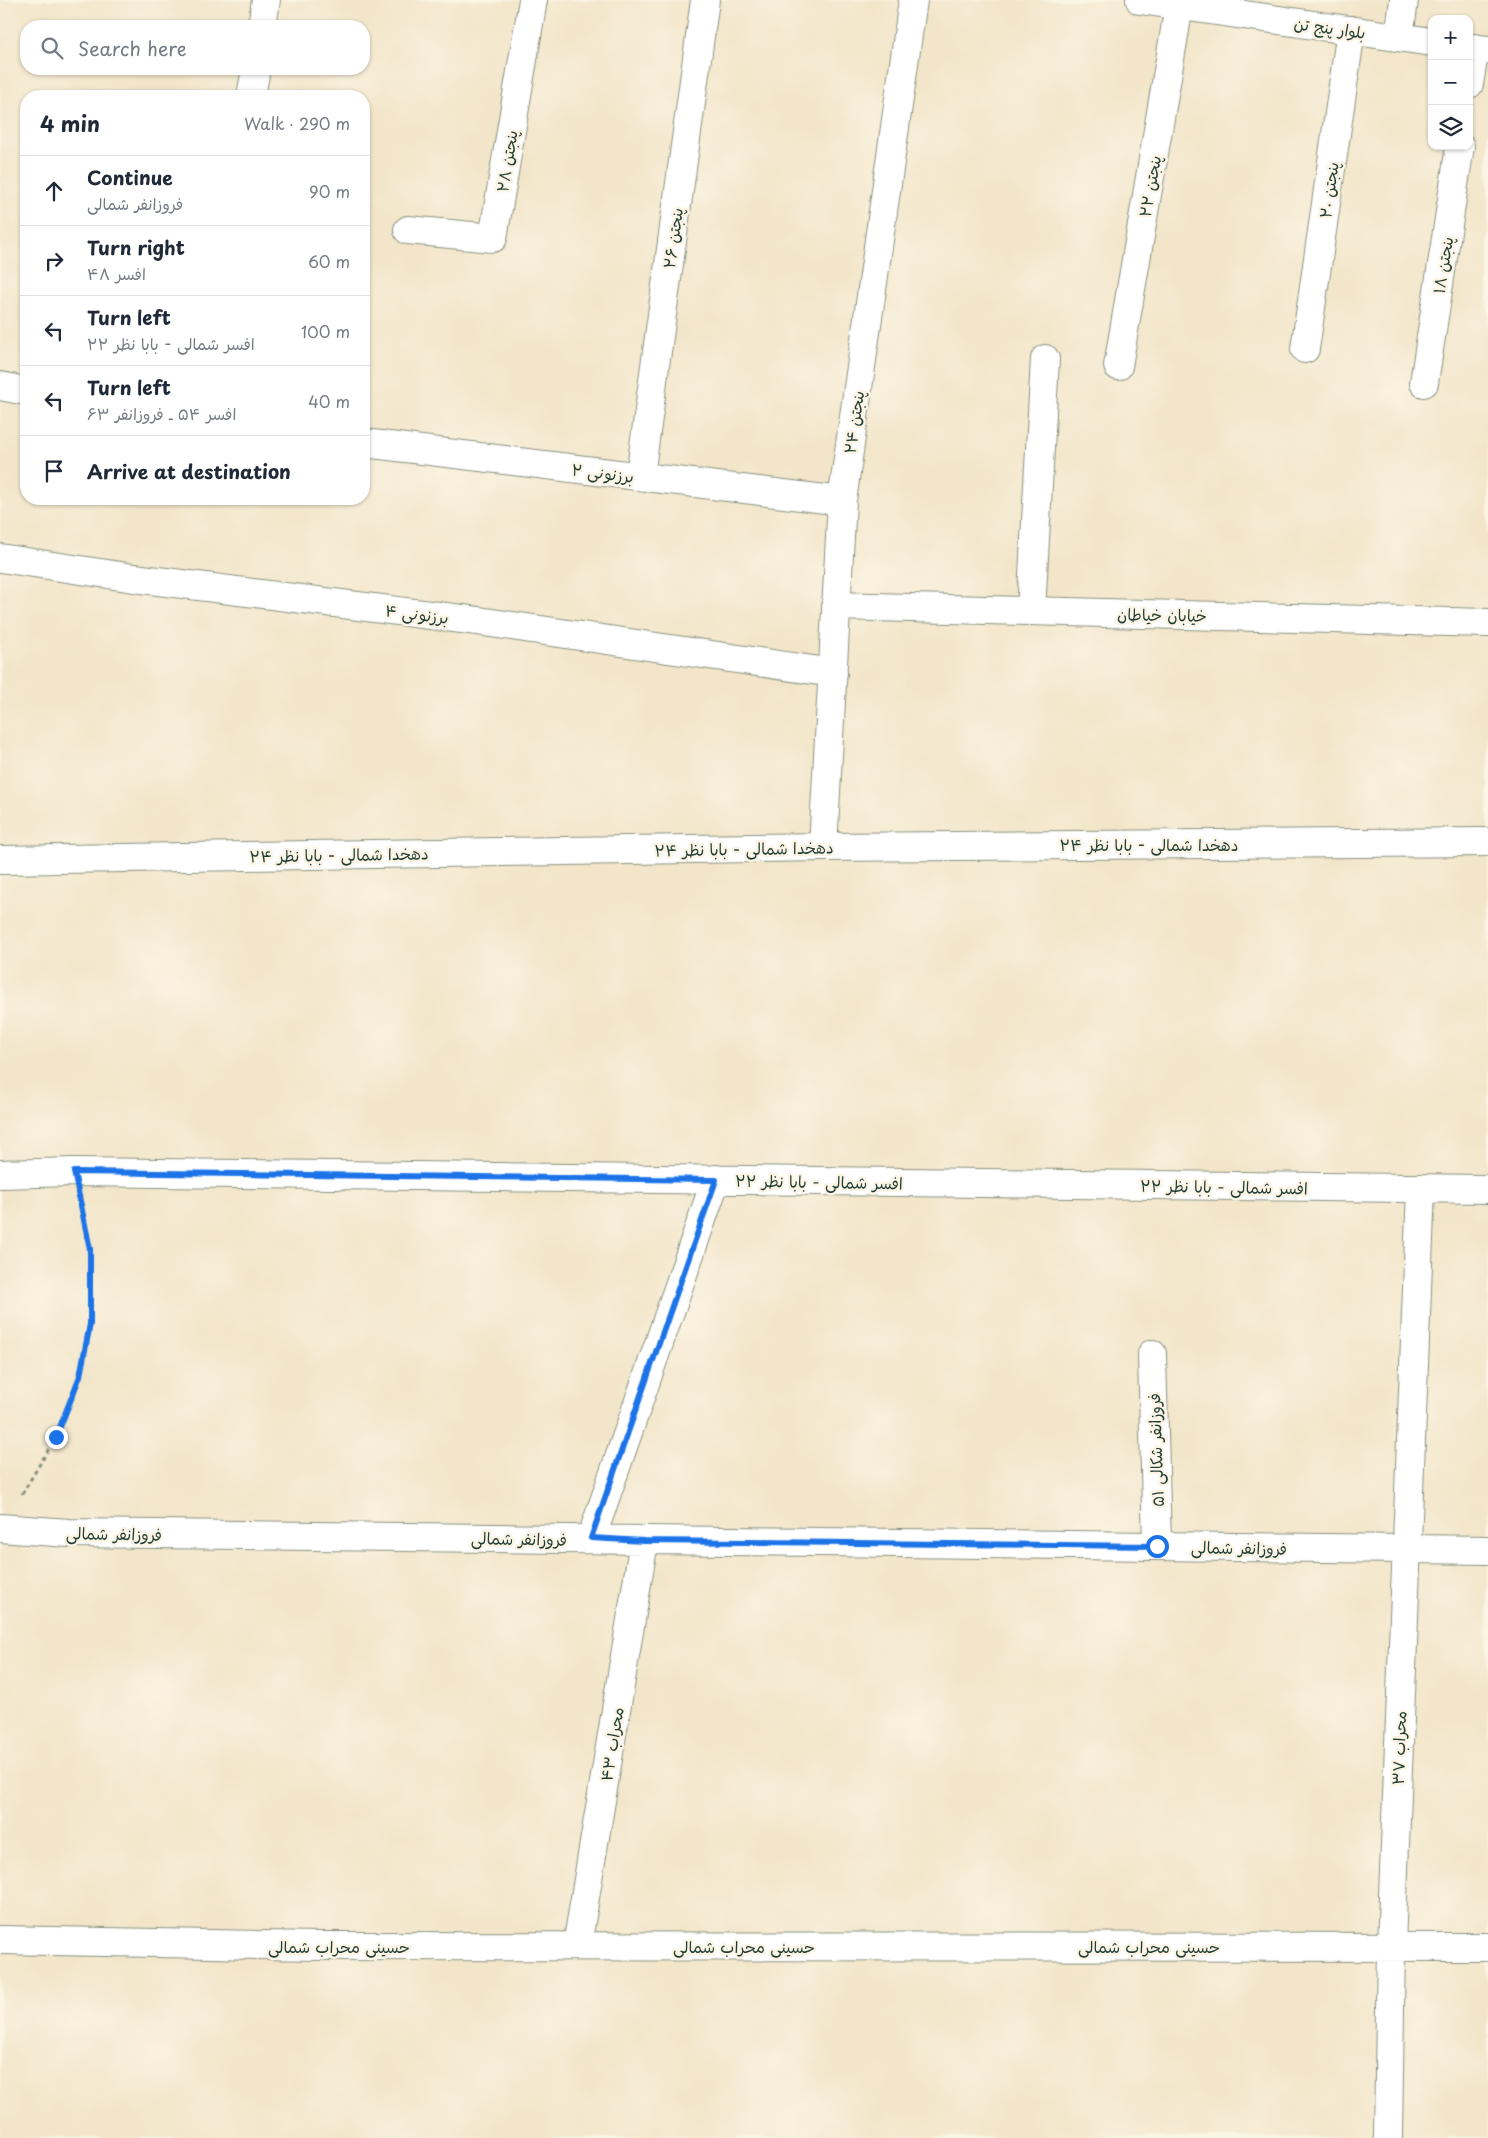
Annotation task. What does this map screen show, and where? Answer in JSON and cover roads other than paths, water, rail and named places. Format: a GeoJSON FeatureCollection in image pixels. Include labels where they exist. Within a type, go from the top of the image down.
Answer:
{"type":"FeatureCollection","features":[{"type":"Feature","properties":{"kind":"street"},"geometry":{"type":"LineString","coordinates":[[263,20],[266,0]]}},
{"type":"Feature","properties":{"kind":"street","name":"پنجتن ۲۸"},"geometry":{"type":"LineString","coordinates":[[408,230],[493,238],[533,0]]}},
{"type":"Feature","properties":{"kind":"street","name":"پنجتن ۲۶"},"geometry":{"type":"LineString","coordinates":[[640,476],[704,0]]}},
{"type":"Feature","properties":{"kind":"street","name":"پنجتن ۲۴"},"geometry":{"type":"LineString","coordinates":[[823,847],[842,501],[913,0]]}},
{"type":"Feature","properties":{"kind":"street","name":"بلوار پنج تن"},"geometry":{"type":"LineString","coordinates":[[1140,0],[1428,41]]}},
{"type":"Feature","properties":{"kind":"street"},"geometry":{"type":"LineString","coordinates":[[1398,37],[1404,0]]}},
{"type":"Feature","properties":{"kind":"street","name":"پنجتن ۲۲"},"geometry":{"type":"LineString","coordinates":[[1118,366],[1180,6]]}},
{"type":"Feature","properties":{"kind":"street","name":"پنجتن ۲۰"},"geometry":{"type":"LineString","coordinates":[[1306,349],[1351,30]]}},
{"type":"Feature","properties":{"kind":"street"},"geometry":{"type":"LineString","coordinates":[[1473,66],[1477,49]]}},
{"type":"Feature","properties":{"kind":"street"},"geometry":{"type":"LineString","coordinates":[[252,90],[255,75]]}},
{"type":"Feature","properties":{"kind":"street","name":"پنجتن ۱۸"},"geometry":{"type":"LineString","coordinates":[[1424,383],[1459,150]]}},
{"type":"Feature","properties":{"kind":"street"},"geometry":{"type":"LineString","coordinates":[[1031,611],[1045,359]]}},
{"type":"Feature","properties":{"kind":"street"},"geometry":{"type":"LineString","coordinates":[[0,386],[20,389]]}},
{"type":"Feature","properties":{"kind":"street","name":"برزنونی ۲"},"geometry":{"type":"LineString","coordinates":[[370,443],[842,501]]}},
{"type":"Feature","properties":{"kind":"street","name":"برزنونی ۴"},"geometry":{"type":"LineString","coordinates":[[0,558],[134,578],[478,621],[833,673]]}},
{"type":"Feature","properties":{"kind":"street","name":"خیابان خیاطان"},"geometry":{"type":"LineString","coordinates":[[836,606],[1488,622]]}},
{"type":"Feature","properties":{"kind":"street","name":"دهخدا شمالی - بابا نظر ۲۴"},"geometry":{"type":"LineString","coordinates":[[0,860],[823,847],[1488,842]]}},
{"type":"Feature","properties":{"kind":"street","name":"افسر شمالی - بابا نظر ۲۲"},"geometry":{"type":"LineString","coordinates":[[0,1174],[74,1172],[1488,1189]]}},
{"type":"Feature","properties":{"kind":"street"},"geometry":{"type":"LineString","coordinates":[[591,1538],[716,1180]]}},
{"type":"Feature","properties":{"kind":"street","name":"محراب ۳۷"},"geometry":{"type":"LineString","coordinates":[[1388,2138],[1392,1946],[1421,1188]]}},
{"type":"Feature","properties":{"kind":"street","name":"فروزانفر شکالی ۵۱"},"geometry":{"type":"LineString","coordinates":[[1152,1354],[1157,1546]]}},
{"type":"Feature","properties":{"kind":"street","name":"فروزانفر شمالی"},"geometry":{"type":"LineString","coordinates":[[1,1528],[68,1533],[1488,1550]]}},
{"type":"Feature","properties":{"kind":"street","name":"محراب ۴۳"},"geometry":{"type":"LineString","coordinates":[[577,1946],[644,1541]]}},
{"type":"Feature","properties":{"kind":"street","name":"حسینی محراب شمالی"},"geometry":{"type":"LineString","coordinates":[[0,1940],[319,1946],[1488,1947]]}}]}
